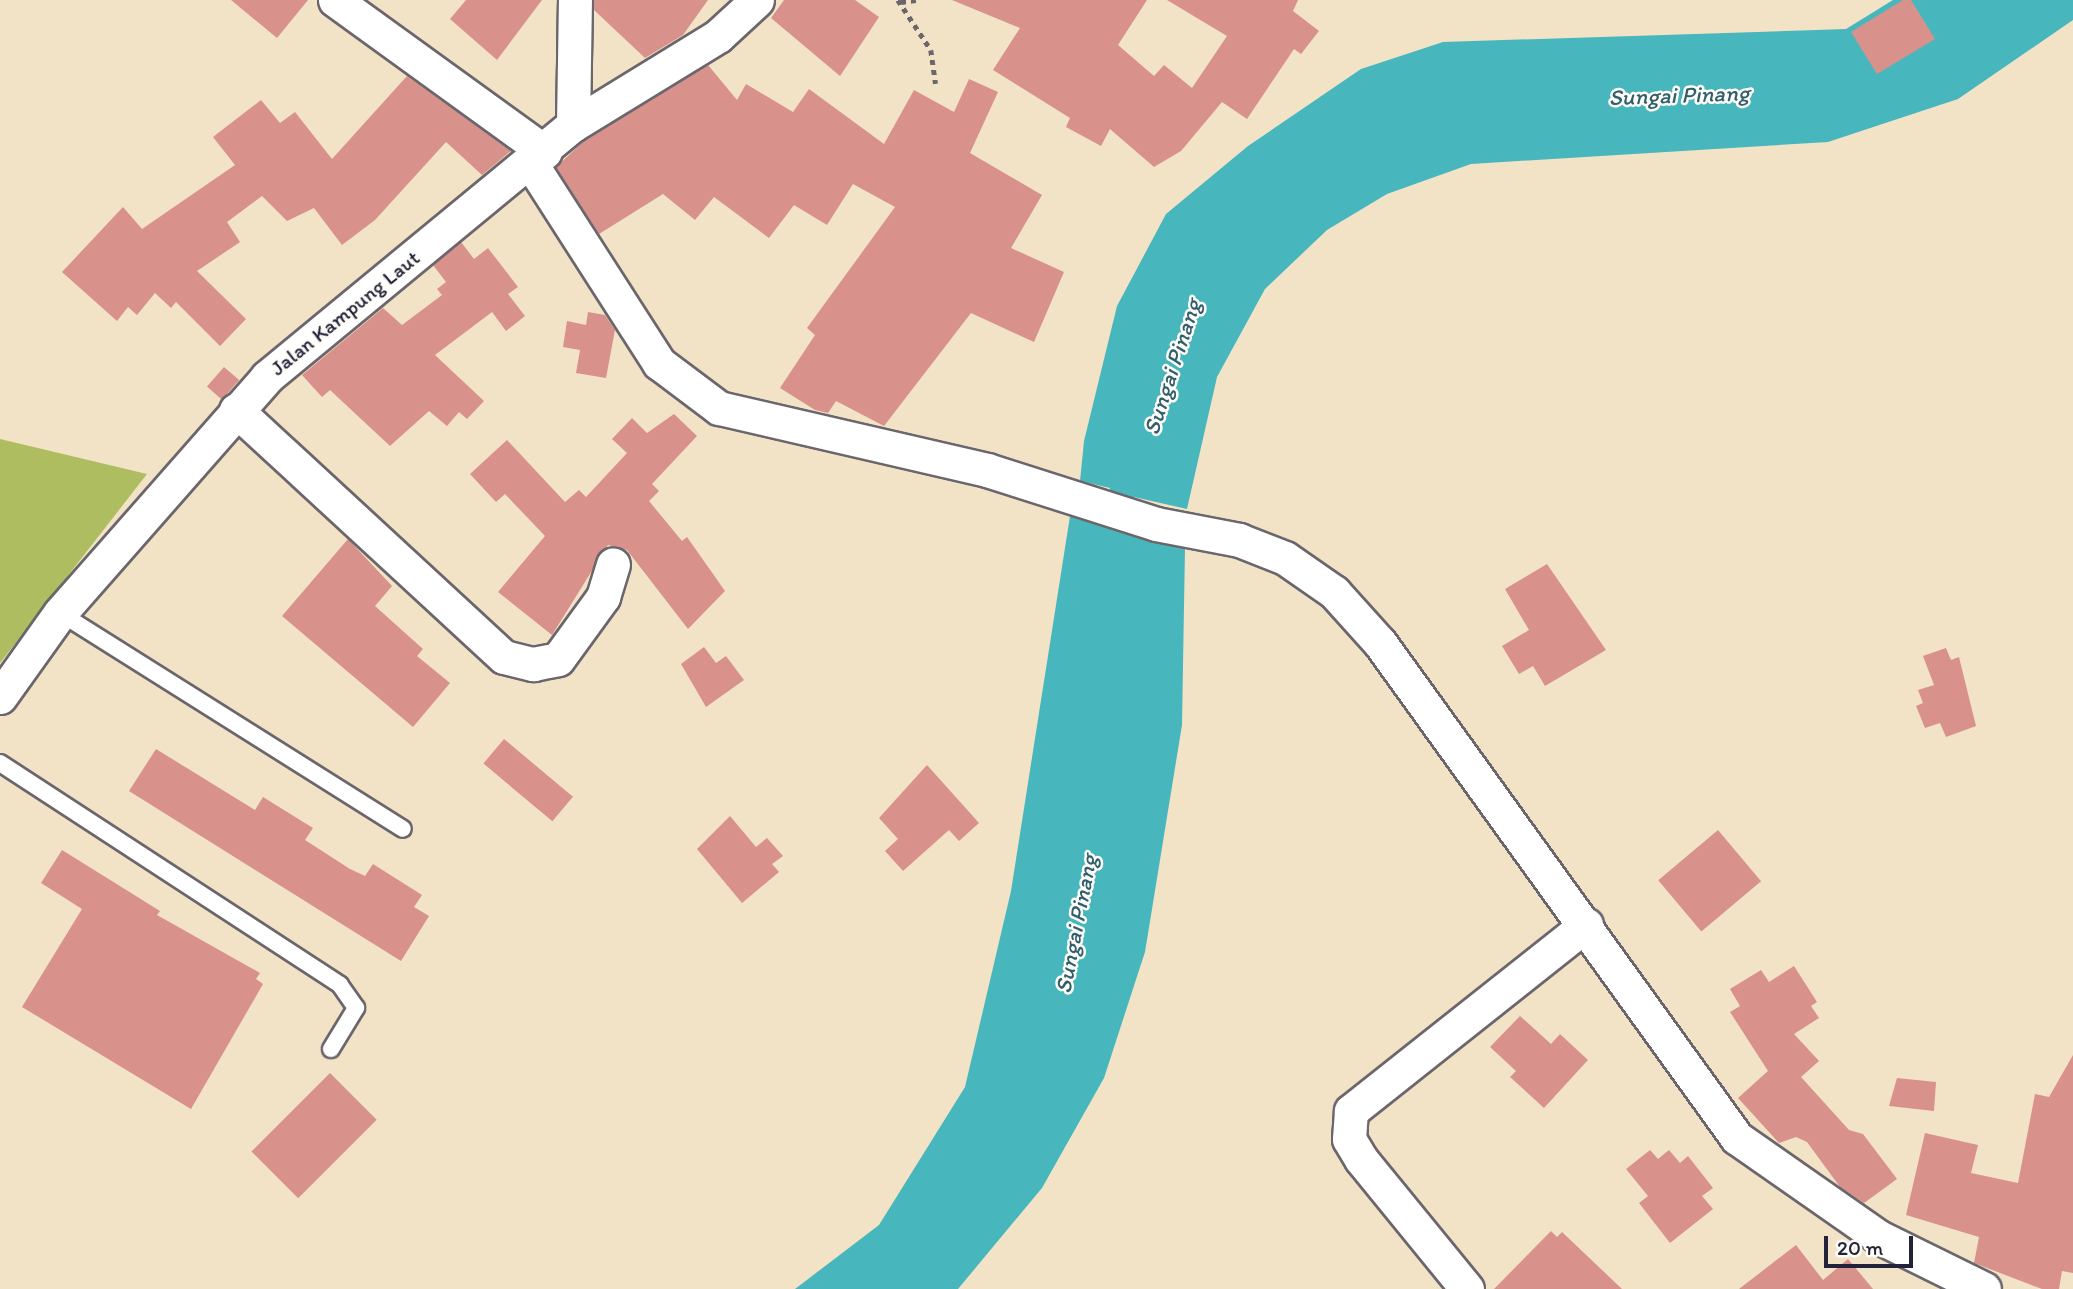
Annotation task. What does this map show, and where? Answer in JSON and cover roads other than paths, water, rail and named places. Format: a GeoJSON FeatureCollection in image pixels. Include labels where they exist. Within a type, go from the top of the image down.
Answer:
{"type":"FeatureCollection","features":[{"type":"Feature","properties":{"kind":"street"},"geometry":{"type":"LineString","coordinates":[[335,0],[537,157],[659,363],[692,394],[719,408],[988,470],[1156,524],[1239,540],[1285,558],[1334,592],[1380,643],[1586,925],[1737,1138],[1879,1237],[1984,1289]]}},
{"type":"Feature","properties":{"kind":"street"},"geometry":{"type":"LineString","coordinates":[[573,125],[575,0]]}},
{"type":"Feature","properties":{"kind":"street","name":"Jalan Kampung Laut"},"geometry":{"type":"LineString","coordinates":[[0,697],[60,613],[267,377],[573,125],[718,36],[757,0]]}},
{"type":"Feature","properties":{"kind":"street"},"geometry":{"type":"LineString","coordinates":[[236,410],[504,657],[533,664],[558,659],[603,597],[614,564]]}},
{"type":"Feature","properties":{"kind":"street"},"geometry":{"type":"LineString","coordinates":[[1467,1289],[1361,1158],[1349,1139],[1351,1111],[1586,925]]}},
{"type":"Feature","properties":{"kind":"lane"},"geometry":{"type":"LineString","coordinates":[[60,613],[403,829]]}},
{"type":"Feature","properties":{"kind":"lane"},"geometry":{"type":"LineString","coordinates":[[0,763],[340,985],[356,1008],[331,1049]]}},
{"type":"Feature","properties":{"kind":"water","name":"Sungai Pinang"},"geometry":{"type":"Polygon","coordinates":[[[1893,0],[2073,0],[2073,20],[1958,99],[1828,142],[1471,164],[1387,194],[1327,230],[1265,289],[1217,377],[1187,509],[1134,497],[1127,529],[1185,548],[1182,725],[1145,952],[1104,1078],[1042,1188],[958,1289],[795,1289],[879,1225],[965,1087],[1011,891],[1070,516],[1101,524],[1110,488],[1080,481],[1084,441],[1117,306],[1166,214],[1248,146],[1361,69],[1443,42],[1846,29],[1893,0]]]}}]}
